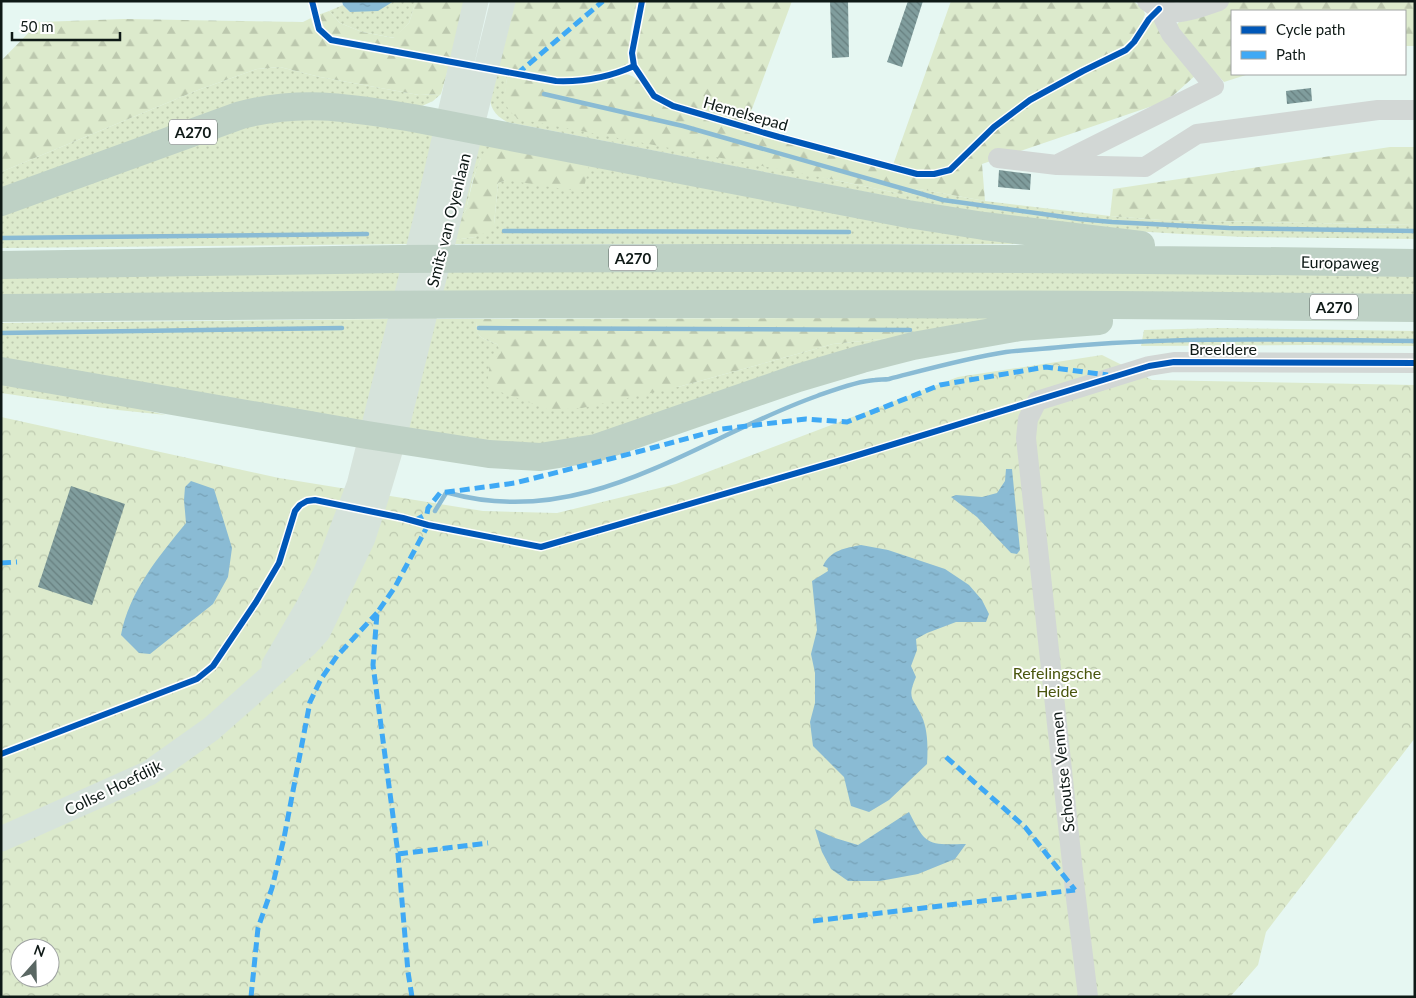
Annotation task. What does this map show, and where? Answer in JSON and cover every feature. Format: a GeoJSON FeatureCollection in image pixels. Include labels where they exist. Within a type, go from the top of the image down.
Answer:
{"type":"FeatureCollection","features":[{"type":"Feature","properties":{"kind":"highway","name":"A270"},"geometry":{"type":"LineString","coordinates":[[1,202],[52,185],[217,123],[266,109],[313,105],[343,107],[459,128],[908,214],[984,226],[1264,261]]}},
{"type":"Feature","properties":{"kind":"highway","name":"A270"},"geometry":{"type":"LineString","coordinates":[[1,265],[209,261],[658,258],[1264,261]]}},
{"type":"Feature","properties":{"kind":"highway","name":"Europaweg"},"geometry":{"type":"LineString","coordinates":[[1264,261],[1415,263]]}},
{"type":"Feature","properties":{"kind":"highway","name":"A270"},"geometry":{"type":"LineString","coordinates":[[1,308],[635,303],[1234,305],[1415,308]]}},
{"type":"Feature","properties":{"kind":"highway","name":"A270"},"geometry":{"type":"LineString","coordinates":[[1,371],[383,437],[481,452],[540,457],[572,453],[605,445],[814,373],[913,346],[1020,328],[1096,322],[1234,305]]}},
{"type":"Feature","properties":{"kind":"main road","name":"Smits van Oyenlaan"},"geometry":{"type":"LineString","coordinates":[[459,128],[476,1]]}},
{"type":"Feature","properties":{"kind":"main road","name":"Smits van Oyenlaan"},"geometry":{"type":"LineString","coordinates":[[383,437],[459,128],[503,1]]}},
{"type":"Feature","properties":{"kind":"main road","name":"Collse Hoefdijk"},"geometry":{"type":"LineString","coordinates":[[1,839],[149,773],[211,729],[263,684],[326,572],[359,484],[383,437]]}},
{"type":"Feature","properties":{"kind":"street"},"geometry":{"type":"LineString","coordinates":[[1153,5],[1172,13],[1187,13],[1219,1]]}},
{"type":"Feature","properties":{"kind":"street"},"geometry":{"type":"LineString","coordinates":[[1057,165],[1214,86],[1171,34],[1153,5]]}},
{"type":"Feature","properties":{"kind":"street"},"geometry":{"type":"LineString","coordinates":[[998,158],[1057,165],[1145,167],[1197,134],[1378,110],[1415,110]]}},
{"type":"Feature","properties":{"kind":"street","name":"Breeldere"},"geometry":{"type":"LineString","coordinates":[[1037,401],[1149,366],[1174,362],[1415,363]]}},
{"type":"Feature","properties":{"kind":"street","name":"Schoutse Vennen"},"geometry":{"type":"LineString","coordinates":[[1037,401],[1028,419],[1026,438],[1088,997]]}},
{"type":"Feature","properties":{"kind":"green space"},"geometry":{"type":"Polygon","coordinates":[[[393,1],[416,1],[409,23],[395,38],[362,32],[340,23],[329,11],[343,5],[350,12],[393,1]]]}},
{"type":"Feature","properties":{"kind":"green space"},"geometry":{"type":"Polygon","coordinates":[[[416,1],[467,1],[451,58],[332,35],[326,31],[318,15],[329,11],[340,23],[362,32],[394,38],[409,23],[416,1]]]}},
{"type":"Feature","properties":{"kind":"green space"},"geometry":{"type":"Polygon","coordinates":[[[510,1],[637,1],[631,29],[628,63],[622,67],[597,75],[582,77],[552,77],[494,66],[510,1]]]}},
{"type":"Feature","properties":{"kind":"green space"},"geometry":{"type":"Polygon","coordinates":[[[645,1],[792,1],[746,125],[678,105],[650,86],[641,72],[636,55],[637,34],[645,1]]]}},
{"type":"Feature","properties":{"kind":"green space"},"geometry":{"type":"Polygon","coordinates":[[[951,1],[1133,1],[1143,9],[1145,14],[1140,27],[1129,43],[1084,66],[1018,105],[997,120],[953,163],[939,170],[921,172],[893,165],[951,1]]]}},
{"type":"Feature","properties":{"kind":"green space"},"geometry":{"type":"Polygon","coordinates":[[[1237,1],[1415,1],[1415,46],[1406,46],[1406,10],[1231,10],[1231,75],[1246,75],[1224,82],[1177,31],[1176,25],[1179,22],[1227,3],[1237,1]]]}},
{"type":"Feature","properties":{"kind":"green space"},"geometry":{"type":"Polygon","coordinates":[[[311,18],[317,33],[330,42],[449,66],[441,94],[419,95],[320,77],[280,67],[257,69],[198,90],[1,172],[1,61],[39,22],[125,19],[303,22],[311,18]]]}},
{"type":"Feature","properties":{"kind":"green space"},"geometry":{"type":"Polygon","coordinates":[[[1154,19],[1197,74],[1167,101],[982,164],[985,201],[919,189],[901,194],[519,119],[509,110],[505,100],[507,76],[544,83],[582,85],[624,74],[636,79],[655,100],[671,109],[908,175],[935,178],[954,172],[992,131],[1013,116],[1072,79],[1130,51],[1154,19]]]}},
{"type":"Feature","properties":{"kind":"green space"},"geometry":{"type":"Polygon","coordinates":[[[280,67],[320,77],[419,95],[441,94],[433,101],[422,106],[355,98],[1,192],[1,172],[198,90],[257,69],[280,67]]]}},
{"type":"Feature","properties":{"kind":"green space"},"geometry":{"type":"Polygon","coordinates":[[[492,74],[507,76],[505,98],[830,179],[901,194],[919,189],[985,201],[1161,220],[1415,225],[1415,239],[1244,237],[1182,234],[1134,231],[984,215],[507,122],[495,113],[490,102],[492,74]]]}},
{"type":"Feature","properties":{"kind":"green space"},"geometry":{"type":"Polygon","coordinates":[[[290,113],[437,131],[411,244],[1,248],[1,209],[133,163],[290,113]]]}},
{"type":"Feature","properties":{"kind":"green space"},"geometry":{"type":"Polygon","coordinates":[[[475,141],[1084,244],[453,244],[454,240],[475,237],[494,224],[498,183],[506,180],[481,158],[472,182],[466,210],[464,213],[461,213],[475,141]]]}},
{"type":"Feature","properties":{"kind":"green space"},"geometry":{"type":"Polygon","coordinates":[[[492,147],[589,165],[583,192],[507,180],[498,183],[492,230],[475,237],[454,240],[461,213],[464,213],[466,210],[479,164],[485,150],[492,147]]]}},
{"type":"Feature","properties":{"kind":"green space"},"geometry":{"type":"Polygon","coordinates":[[[1390,147],[1415,147],[1415,225],[1161,220],[1110,216],[1113,189],[1390,147]]]}},
{"type":"Feature","properties":{"kind":"green space"},"geometry":{"type":"Polygon","coordinates":[[[1415,271],[1415,299],[1,300],[1,272],[1415,271]]]}},
{"type":"Feature","properties":{"kind":"green space"},"geometry":{"type":"Polygon","coordinates":[[[891,318],[1049,318],[545,452],[408,431],[435,319],[476,319],[478,334],[497,344],[502,353],[678,387],[833,344],[891,338],[891,318]]]}},
{"type":"Feature","properties":{"kind":"green space"},"geometry":{"type":"Polygon","coordinates":[[[891,318],[891,338],[833,344],[678,387],[582,408],[550,410],[487,387],[490,362],[501,353],[497,344],[478,334],[476,319],[891,318]]]}},
{"type":"Feature","properties":{"kind":"green space"},"geometry":{"type":"Polygon","coordinates":[[[391,319],[369,425],[1,363],[1,323],[391,319]]]}},
{"type":"Feature","properties":{"kind":"green space"},"geometry":{"type":"Polygon","coordinates":[[[1218,328],[1415,331],[1415,346],[1141,346],[1144,330],[1218,328]]]}},
{"type":"Feature","properties":{"kind":"green space","name":"Refelingsche Heide"},"geometry":{"type":"Polygon","coordinates":[[[1102,355],[1152,380],[1415,385],[1415,738],[1266,932],[1258,965],[1230,997],[1,997],[1,417],[279,478],[483,511],[557,513],[676,484],[958,377],[1102,355]]]}},
{"type":"Feature","properties":{"kind":"green space"},"geometry":{"type":"Polygon","coordinates":[[[1,380],[64,391],[166,415],[1,393],[1,380]]]}},
{"type":"Feature","properties":{"kind":"water"},"geometry":{"type":"Polygon","coordinates":[[[342,1],[394,1],[378,11],[350,12],[343,5],[342,1]]]}},
{"type":"Feature","properties":{"kind":"water"},"geometry":{"type":"Polygon","coordinates":[[[1006,469],[1012,469],[1020,550],[1017,554],[1011,553],[977,517],[951,497],[956,495],[982,497],[997,493],[1005,481],[1006,469]]]}},
{"type":"Feature","properties":{"kind":"water"},"geometry":{"type":"Polygon","coordinates":[[[191,481],[214,489],[232,548],[228,577],[213,604],[150,654],[139,653],[121,635],[125,619],[146,575],[186,523],[185,487],[191,481]]]}},
{"type":"Feature","properties":{"kind":"water"},"geometry":{"type":"Polygon","coordinates":[[[861,545],[888,550],[945,569],[969,585],[982,600],[989,614],[986,622],[956,622],[916,639],[917,650],[911,666],[916,677],[911,695],[922,717],[925,728],[927,764],[889,800],[869,812],[851,806],[844,777],[813,746],[810,722],[815,703],[815,673],[811,654],[817,630],[812,581],[828,571],[828,568],[823,566],[834,553],[861,545]]]}},
{"type":"Feature","properties":{"kind":"water"},"geometry":{"type":"Polygon","coordinates":[[[909,812],[924,837],[930,841],[943,844],[966,844],[955,859],[918,874],[880,881],[848,881],[831,869],[822,852],[815,829],[858,845],[909,812]]]}},
{"type":"Feature","properties":{"kind":"building"},"geometry":{"type":"Polygon","coordinates":[[[830,1],[848,1],[849,57],[832,58],[830,1]]]}},
{"type":"Feature","properties":{"kind":"building"},"geometry":{"type":"Polygon","coordinates":[[[908,1],[923,1],[902,67],[887,62],[908,1]]]}},
{"type":"Feature","properties":{"kind":"building"},"geometry":{"type":"Polygon","coordinates":[[[1311,88],[1312,101],[1287,104],[1286,91],[1311,88]]]}},
{"type":"Feature","properties":{"kind":"building"},"geometry":{"type":"Polygon","coordinates":[[[999,170],[1031,174],[1030,190],[998,187],[999,170]]]}},
{"type":"Feature","properties":{"kind":"building"},"geometry":{"type":"Polygon","coordinates":[[[71,486],[125,504],[92,605],[38,587],[71,486]]]}},
{"type":"Feature","properties":{"kind":"waterway"},"geometry":{"type":"LineString","coordinates":[[544,94],[683,126],[943,200],[1112,222],[1229,228],[1415,231]]}},
{"type":"Feature","properties":{"kind":"waterway"},"geometry":{"type":"LineString","coordinates":[[504,231],[849,232]]}},
{"type":"Feature","properties":{"kind":"waterway"},"geometry":{"type":"LineString","coordinates":[[1,238],[367,234]]}},
{"type":"Feature","properties":{"kind":"waterway"},"geometry":{"type":"LineString","coordinates":[[1,333],[342,328]]}},
{"type":"Feature","properties":{"kind":"waterway"},"geometry":{"type":"LineString","coordinates":[[479,328],[910,330]]}},
{"type":"Feature","properties":{"kind":"waterway"},"geometry":{"type":"LineString","coordinates":[[435,511],[446,493],[499,502],[548,500],[594,490],[639,475],[772,414],[817,396],[861,382],[889,379],[991,354],[1149,341],[1415,341]]}},
{"type":"Feature","properties":{"kind":"marked path"},"geometry":{"type":"LineString","coordinates":[[517,74],[603,1]]}},
{"type":"Feature","properties":{"kind":"marked path"},"geometry":{"type":"LineString","coordinates":[[414,521],[427,514],[428,508],[440,493],[515,483],[722,429],[806,419],[847,422],[940,385],[1046,367],[1108,375]]}},
{"type":"Feature","properties":{"kind":"marked path"},"geometry":{"type":"LineString","coordinates":[[412,997],[408,972],[398,854],[373,665],[377,613],[395,587],[428,525]]}},
{"type":"Feature","properties":{"kind":"marked path"},"geometry":{"type":"LineString","coordinates":[[1,563],[17,562]]}},
{"type":"Feature","properties":{"kind":"marked path"},"geometry":{"type":"LineString","coordinates":[[251,997],[258,928],[272,888],[284,838],[310,702],[321,679],[337,656],[377,613]]}},
{"type":"Feature","properties":{"kind":"marked path"},"geometry":{"type":"LineString","coordinates":[[946,757],[1025,827],[1075,890]]}},
{"type":"Feature","properties":{"kind":"marked path"},"geometry":{"type":"LineString","coordinates":[[398,854],[488,843]]}},
{"type":"Feature","properties":{"kind":"marked path"},"geometry":{"type":"LineString","coordinates":[[813,921],[1075,890]]}},
{"type":"Feature","properties":{"kind":"cycle path"},"geometry":{"type":"LineString","coordinates":[[312,1],[319,29],[331,40],[556,81],[596,78],[634,66]]}},
{"type":"Feature","properties":{"kind":"cycle path","name":"Hemelsepad"},"geometry":{"type":"LineString","coordinates":[[642,1],[632,53],[634,66],[654,96],[673,106],[917,174],[934,174],[950,170],[994,127],[1030,100],[1126,50],[1134,42],[1149,19],[1159,9]]}},
{"type":"Feature","properties":{"kind":"cycle path"},"geometry":{"type":"LineString","coordinates":[[1,754],[197,679],[213,666],[256,602],[279,563],[295,511],[307,501],[315,500],[541,547],[845,459],[1149,366],[1174,362],[1415,363]]}}]}
